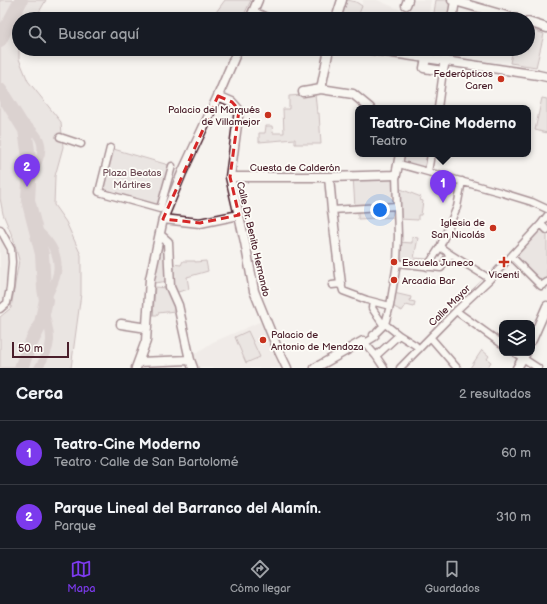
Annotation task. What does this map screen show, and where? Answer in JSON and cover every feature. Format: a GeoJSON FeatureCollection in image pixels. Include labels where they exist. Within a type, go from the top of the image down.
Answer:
{"type":"FeatureCollection","features":[{"type":"Feature","properties":{"kind":"street"},"geometry":{"type":"LineString","coordinates":[[253,12],[257,0]]}},
{"type":"Feature","properties":{"kind":"street"},"geometry":{"type":"LineString","coordinates":[[338,12],[342,0]]}},
{"type":"Feature","properties":{"kind":"street"},"geometry":{"type":"LineString","coordinates":[[453,12],[454,0],[494,12]]}},
{"type":"Feature","properties":{"kind":"street"},"geometry":{"type":"LineString","coordinates":[[535,24],[547,28]]}},
{"type":"Feature","properties":{"kind":"street"},"geometry":{"type":"LineString","coordinates":[[164,208],[218,96],[235,56]]}},
{"type":"Feature","properties":{"kind":"street"},"geometry":{"type":"LineString","coordinates":[[321,89],[328,56]]}},
{"type":"Feature","properties":{"kind":"street"},"geometry":{"type":"LineString","coordinates":[[413,56],[547,77]]}},
{"type":"Feature","properties":{"kind":"street"},"geometry":{"type":"LineString","coordinates":[[438,105],[446,56]]}},
{"type":"Feature","properties":{"kind":"street"},"geometry":{"type":"LineString","coordinates":[[426,58],[424,68],[443,71]]}},
{"type":"Feature","properties":{"kind":"street"},"geometry":{"type":"LineString","coordinates":[[303,92],[321,89],[353,94],[366,105]]}},
{"type":"Feature","properties":{"kind":"street","name":"Calle Dr. Benito Hernando"},"geometry":{"type":"LineString","coordinates":[[218,96],[232,102],[239,110],[230,177],[254,291],[287,368]]}},
{"type":"Feature","properties":{"kind":"street"},"geometry":{"type":"LineString","coordinates":[[60,137],[81,144]]}},
{"type":"Feature","properties":{"kind":"street"},"geometry":{"type":"LineString","coordinates":[[110,148],[99,192],[160,209],[164,208]]}},
{"type":"Feature","properties":{"kind":"street"},"geometry":{"type":"LineString","coordinates":[[384,368],[365,343],[375,337],[375,333],[385,324],[390,306],[397,263],[398,236],[396,175],[400,157]]}},
{"type":"Feature","properties":{"kind":"street"},"geometry":{"type":"LineString","coordinates":[[428,172],[430,157]]}},
{"type":"Feature","properties":{"kind":"street"},"geometry":{"type":"LineString","coordinates":[[399,164],[503,193],[532,202],[547,209]]}},
{"type":"Feature","properties":{"kind":"street"},"geometry":{"type":"LineString","coordinates":[[160,235],[168,242],[170,286],[178,304],[191,364],[138,365],[146,341],[150,279],[160,235],[164,219],[164,208],[172,166]]}},
{"type":"Feature","properties":{"kind":"street","name":"Cuesta de Calderón"},"geometry":{"type":"LineString","coordinates":[[230,177],[396,175]]}},
{"type":"Feature","properties":{"kind":"street"},"geometry":{"type":"LineString","coordinates":[[329,177],[336,285],[343,291],[373,302],[390,306]]}},
{"type":"Feature","properties":{"kind":"street"},"geometry":{"type":"LineString","coordinates":[[427,266],[440,247],[457,207],[462,181]]}},
{"type":"Feature","properties":{"kind":"street"},"geometry":{"type":"LineString","coordinates":[[332,210],[397,206]]}},
{"type":"Feature","properties":{"kind":"street"},"geometry":{"type":"LineString","coordinates":[[164,219],[200,223],[239,215]]}},
{"type":"Feature","properties":{"kind":"street"},"geometry":{"type":"LineString","coordinates":[[547,216],[541,224],[547,230]]}},
{"type":"Feature","properties":{"kind":"street","name":"Calle Mayor"},"geometry":{"type":"LineString","coordinates":[[400,368],[512,257],[541,224]]}},
{"type":"Feature","properties":{"kind":"street"},"geometry":{"type":"LineString","coordinates":[[0,229],[11,249],[12,262],[7,304],[0,310]]}},
{"type":"Feature","properties":{"kind":"street"},"geometry":{"type":"LineString","coordinates":[[440,247],[490,279]]}},
{"type":"Feature","properties":{"kind":"street"},"geometry":{"type":"LineString","coordinates":[[397,263],[441,268],[450,254]]}},
{"type":"Feature","properties":{"kind":"street"},"geometry":{"type":"LineString","coordinates":[[512,257],[541,286],[547,282]]}},
{"type":"Feature","properties":{"kind":"street"},"geometry":{"type":"LineString","coordinates":[[373,302],[372,308],[382,323],[415,345],[419,350]]}},
{"type":"Feature","properties":{"kind":"street"},"geometry":{"type":"LineString","coordinates":[[535,333],[547,306]]}},
{"type":"Feature","properties":{"kind":"street"},"geometry":{"type":"LineString","coordinates":[[456,311],[499,342]]}},
{"type":"Feature","properties":{"kind":"street"},"geometry":{"type":"LineString","coordinates":[[121,324],[147,328]]}},
{"type":"Feature","properties":{"kind":"street"},"geometry":{"type":"LineString","coordinates":[[376,356],[399,335]]}},
{"type":"Feature","properties":{"kind":"street"},"geometry":{"type":"LineString","coordinates":[[431,338],[457,368]]}},
{"type":"Feature","properties":{"kind":"street"},"geometry":{"type":"LineString","coordinates":[[315,368],[363,341]]}},
{"type":"Feature","properties":{"kind":"street"},"geometry":{"type":"LineString","coordinates":[[517,368],[524,356],[538,368]]}},
{"type":"Feature","properties":{"kind":"highlighted area"},"geometry":{"type":"Polygon","coordinates":[[[218,96],[232,102],[239,110],[230,177],[239,215],[200,223],[163,219],[218,96]]]}},
{"type":"Feature","properties":{"kind":"shaded area"},"geometry":{"type":"Polygon","coordinates":[[[363,0],[377,0],[403,11],[404,7],[410,0],[431,0],[429,12],[359,12],[363,0]]]}},
{"type":"Feature","properties":{"kind":"shaded area"},"geometry":{"type":"Polygon","coordinates":[[[0,236],[4,244],[8,267],[5,291],[0,302],[0,236]]]}},
{"type":"Feature","properties":{"kind":"shaded area"},"geometry":{"type":"Polygon","coordinates":[[[262,321],[283,368],[198,368],[193,355],[213,342],[262,321]]]}},
{"type":"Feature","properties":{"kind":"green space"},"geometry":{"type":"Polygon","coordinates":[[[0,0],[46,0],[39,12],[12,12],[12,56],[19,56],[28,81],[61,122],[63,147],[55,176],[54,205],[66,222],[81,255],[81,294],[71,368],[0,368],[0,317],[11,308],[19,260],[13,238],[3,214],[0,198],[0,0]]]}},
{"type":"Feature","properties":{"kind":"green space"},"geometry":{"type":"Polygon","coordinates":[[[225,0],[251,0],[245,12],[216,12],[225,0]]]}},
{"type":"Feature","properties":{"kind":"green space"},"geometry":{"type":"Polygon","coordinates":[[[347,0],[356,2],[362,6],[360,12],[343,12],[347,0]]]}},
{"type":"Feature","properties":{"kind":"green space"},"geometry":{"type":"Polygon","coordinates":[[[436,0],[452,0],[452,12],[434,12],[436,0]]]}},
{"type":"Feature","properties":{"kind":"green space"},"geometry":{"type":"Polygon","coordinates":[[[535,31],[544,34],[536,67],[510,63],[512,56],[535,56],[535,31]]]}},
{"type":"Feature","properties":{"kind":"green space"},"geometry":{"type":"Polygon","coordinates":[[[315,94],[317,113],[319,113],[321,144],[295,144],[295,139],[259,142],[259,133],[265,133],[266,126],[272,126],[273,133],[284,133],[283,109],[289,109],[289,96],[315,94]]]}},
{"type":"Feature","properties":{"kind":"green space"},"geometry":{"type":"Polygon","coordinates":[[[542,98],[547,99],[547,133],[535,130],[542,98]]]}},
{"type":"Feature","properties":{"kind":"green space","name":"Plaza Beatas Mártires"},"geometry":{"type":"Polygon","coordinates":[[[110,148],[172,166],[160,209],[99,192],[110,148]]]}},
{"type":"Feature","properties":{"kind":"green space"},"geometry":{"type":"Polygon","coordinates":[[[400,157],[430,157],[428,172],[399,164],[400,157]]]}},
{"type":"Feature","properties":{"kind":"green space"},"geometry":{"type":"Polygon","coordinates":[[[396,175],[397,206],[355,207],[353,176],[396,175]]]}},
{"type":"Feature","properties":{"kind":"green space"},"geometry":{"type":"Polygon","coordinates":[[[398,188],[421,197],[420,200],[423,201],[421,215],[418,215],[418,220],[399,219],[398,188]]]}},
{"type":"Feature","properties":{"kind":"green space"},"geometry":{"type":"Polygon","coordinates":[[[396,208],[396,217],[358,219],[358,210],[396,208]]]}},
{"type":"Feature","properties":{"kind":"green space"},"geometry":{"type":"Polygon","coordinates":[[[547,216],[547,288],[546,290],[512,257],[547,216]]]}},
{"type":"Feature","properties":{"kind":"green space"},"geometry":{"type":"Polygon","coordinates":[[[412,237],[418,238],[414,258],[428,259],[425,265],[399,262],[399,242],[412,243],[412,237]]]}},
{"type":"Feature","properties":{"kind":"green space"},"geometry":{"type":"Polygon","coordinates":[[[162,243],[167,245],[169,281],[154,283],[162,243]]]}},
{"type":"Feature","properties":{"kind":"green space"},"geometry":{"type":"Polygon","coordinates":[[[183,261],[206,261],[208,271],[187,277],[189,289],[174,293],[172,264],[181,265],[183,261]]]}},
{"type":"Feature","properties":{"kind":"green space"},"geometry":{"type":"Polygon","coordinates":[[[155,287],[168,288],[175,311],[153,315],[155,287]]]}},
{"type":"Feature","properties":{"kind":"green space"},"geometry":{"type":"Polygon","coordinates":[[[394,293],[411,297],[410,301],[415,302],[414,307],[406,305],[402,311],[392,306],[394,293]]]}},
{"type":"Feature","properties":{"kind":"green space"},"geometry":{"type":"Polygon","coordinates":[[[248,331],[260,357],[246,363],[235,337],[248,331]]]}},
{"type":"Feature","properties":{"kind":"green space"},"geometry":{"type":"Polygon","coordinates":[[[482,350],[489,356],[487,359],[491,362],[487,368],[470,368],[482,350]]]}},
{"type":"Feature","properties":{"kind":"waterway"},"geometry":{"type":"LineString","coordinates":[[15,12],[21,0]]}},
{"type":"Feature","properties":{"kind":"waterway"},"geometry":{"type":"LineString","coordinates":[[0,40],[12,17]]}},
{"type":"Feature","properties":{"kind":"waterway"},"geometry":{"type":"LineString","coordinates":[[0,90],[25,130],[30,164],[28,200],[42,254],[46,300],[41,323],[29,347],[21,368]]}},
{"type":"Feature","properties":{"kind":"waterway"},"geometry":{"type":"LineString","coordinates":[[18,119],[34,132],[39,138],[41,145],[39,159],[29,177]]}},
{"type":"Feature","properties":{"kind":"waterway"},"geometry":{"type":"LineString","coordinates":[[36,229],[46,238],[53,248],[58,266],[56,277],[46,300]]}},
{"type":"Feature","properties":{"kind":"waterway"},"geometry":{"type":"LineString","coordinates":[[38,368],[47,353],[50,340],[49,327],[44,310]]}},
{"type":"Feature","properties":{"kind":"place","name":"Federópticos Caren"},"geometry":{"type":"Point","coordinates":[501,79]}},
{"type":"Feature","properties":{"kind":"place","name":"Palacio del Marqués de Villamejor"},"geometry":{"type":"Point","coordinates":[268,115]}},
{"type":"Feature","properties":{"kind":"place","name":"Parque Lineal del Barranco del Alamín."},"geometry":{"type":"Point","coordinates":[27,187]}},
{"type":"Feature","properties":{"kind":"place","name":"Teatro-Cine Moderno"},"geometry":{"type":"Point","coordinates":[443,203]}},
{"type":"Feature","properties":{"kind":"place","name":"Iglesia de San Nicolás"},"geometry":{"type":"Point","coordinates":[493,228]}},
{"type":"Feature","properties":{"kind":"place","name":"Escuela Juneco"},"geometry":{"type":"Point","coordinates":[394,262]}},
{"type":"Feature","properties":{"kind":"place","name":"Vicenti"},"geometry":{"type":"Point","coordinates":[504,262]}},
{"type":"Feature","properties":{"kind":"place","name":"Arcadia Bar"},"geometry":{"type":"Point","coordinates":[394,280]}},
{"type":"Feature","properties":{"kind":"place","name":"Palacio de Antonio de Mendoza"},"geometry":{"type":"Point","coordinates":[263,340]}}]}
